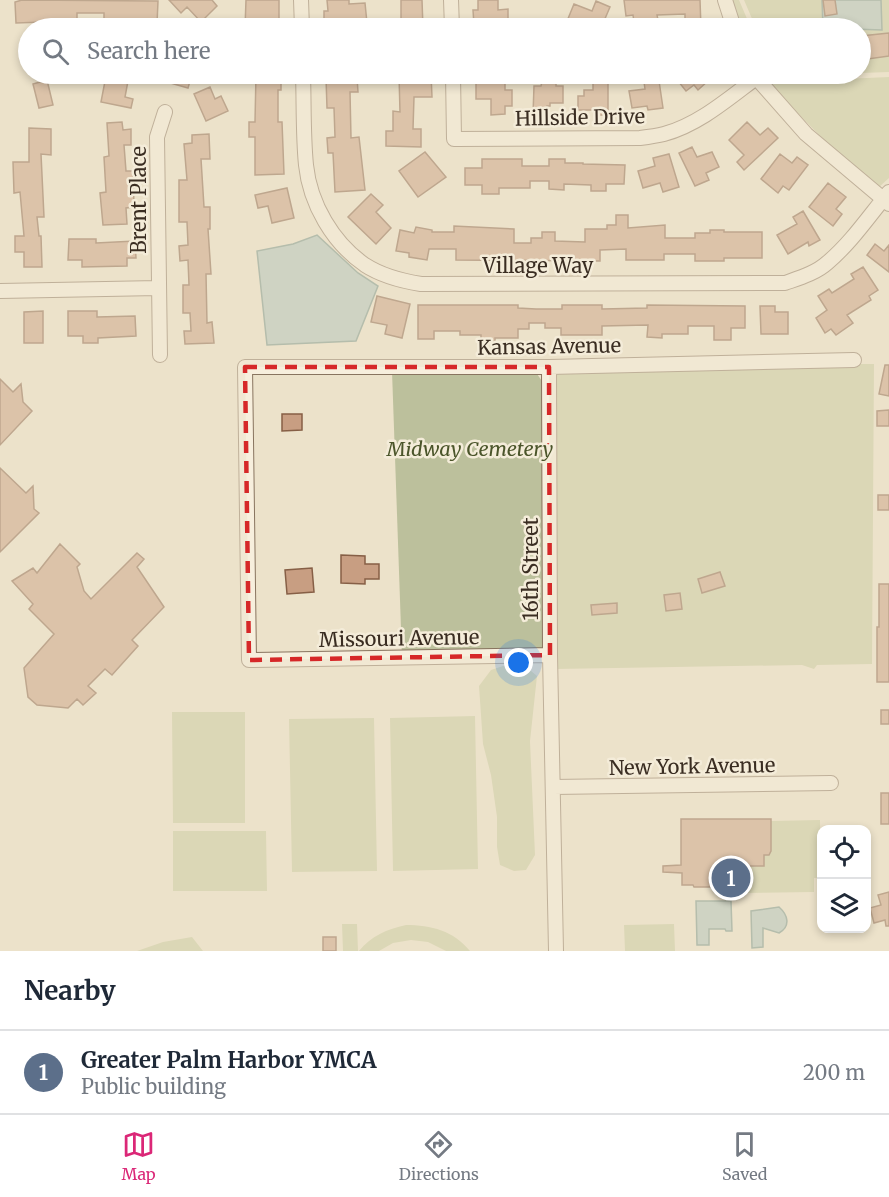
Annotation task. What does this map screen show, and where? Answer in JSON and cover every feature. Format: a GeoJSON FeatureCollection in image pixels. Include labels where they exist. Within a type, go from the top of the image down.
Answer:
{"type":"FeatureCollection","features":[{"type":"Feature","properties":{"kind":"street"},"geometry":{"type":"LineString","coordinates":[[301,0],[302,18]]}},
{"type":"Feature","properties":{"kind":"street"},"geometry":{"type":"LineString","coordinates":[[452,0],[452,18]]}},
{"type":"Feature","properties":{"kind":"street"},"geometry":{"type":"LineString","coordinates":[[725,0],[731,18]]}},
{"type":"Feature","properties":{"kind":"street","name":"Village Way"},"geometry":{"type":"LineString","coordinates":[[303,84],[306,167],[315,202],[338,242],[367,266],[399,280],[422,284],[785,283],[805,276],[826,264],[887,198]]}},
{"type":"Feature","properties":{"kind":"street","name":"Hillside Drive"},"geometry":{"type":"LineString","coordinates":[[453,84],[454,139],[640,138],[663,135],[688,125],[709,112],[745,84]]}},
{"type":"Feature","properties":{"kind":"street"},"geometry":{"type":"LineString","coordinates":[[762,84],[806,134],[887,198]]}},
{"type":"Feature","properties":{"kind":"street","name":"Brent Place"},"geometry":{"type":"LineString","coordinates":[[160,355],[157,137],[165,112]]}},
{"type":"Feature","properties":{"kind":"street"},"geometry":{"type":"LineString","coordinates":[[0,291],[158,288]]}},
{"type":"Feature","properties":{"kind":"street","name":"Kansas Avenue"},"geometry":{"type":"LineString","coordinates":[[249,660],[245,367],[549,367],[854,360]]}},
{"type":"Feature","properties":{"kind":"street","name":"16th Street"},"geometry":{"type":"LineString","coordinates":[[549,367],[550,655],[556,951]]}},
{"type":"Feature","properties":{"kind":"street","name":"Missouri Avenue"},"geometry":{"type":"LineString","coordinates":[[249,660],[550,655]]}},
{"type":"Feature","properties":{"kind":"street","name":"New York Avenue"},"geometry":{"type":"LineString","coordinates":[[553,787],[831,783]]}},
{"type":"Feature","properties":{"kind":"highlighted area"},"geometry":{"type":"Polygon","coordinates":[[[245,367],[549,367],[550,655],[249,660],[245,367]]]}},
{"type":"Feature","properties":{"kind":"green space"},"geometry":{"type":"Polygon","coordinates":[[[731,0],[739,0],[747,18],[737,18],[731,0]]]}},
{"type":"Feature","properties":{"kind":"green space"},"geometry":{"type":"Polygon","coordinates":[[[744,0],[889,0],[889,72],[871,73],[871,18],[752,18],[744,0]]]}},
{"type":"Feature","properties":{"kind":"green space"},"geometry":{"type":"Polygon","coordinates":[[[889,77],[889,178],[878,188],[837,153],[769,84],[871,84],[871,78],[889,77]]]}},
{"type":"Feature","properties":{"kind":"green space"},"geometry":{"type":"Polygon","coordinates":[[[859,364],[874,364],[872,664],[817,665],[814,669],[802,665],[556,669],[554,372],[859,366],[859,364]]]}},
{"type":"Feature","properties":{"kind":"green space","name":"Midway Cemetery"},"geometry":{"type":"Polygon","coordinates":[[[392,371],[535,371],[546,387],[546,655],[402,657],[392,371]]]}},
{"type":"Feature","properties":{"kind":"green space"},"geometry":{"type":"Polygon","coordinates":[[[506,665],[524,665],[537,676],[530,741],[535,855],[526,870],[514,871],[500,865],[497,847],[497,817],[491,775],[483,744],[479,686],[491,670],[506,665]]]}},
{"type":"Feature","properties":{"kind":"green space"},"geometry":{"type":"Polygon","coordinates":[[[172,712],[245,712],[245,823],[173,823],[172,712]]]}},
{"type":"Feature","properties":{"kind":"green space"},"geometry":{"type":"Polygon","coordinates":[[[475,716],[478,869],[393,871],[390,718],[475,716]]]}},
{"type":"Feature","properties":{"kind":"green space"},"geometry":{"type":"Polygon","coordinates":[[[374,718],[377,871],[292,872],[289,719],[374,718]]]}},
{"type":"Feature","properties":{"kind":"green space"},"geometry":{"type":"Polygon","coordinates":[[[820,820],[820,825],[817,825],[817,878],[814,878],[814,892],[744,893],[744,866],[764,866],[764,855],[769,855],[771,851],[771,821],[820,820]]]}},
{"type":"Feature","properties":{"kind":"green space"},"geometry":{"type":"Polygon","coordinates":[[[173,831],[266,831],[267,891],[173,891],[173,831]]]}},
{"type":"Feature","properties":{"kind":"green space"},"geometry":{"type":"Polygon","coordinates":[[[342,924],[357,924],[358,951],[343,951],[342,924]]]}},
{"type":"Feature","properties":{"kind":"green space"},"geometry":{"type":"Polygon","coordinates":[[[674,924],[675,951],[625,951],[624,925],[674,924]]]}},
{"type":"Feature","properties":{"kind":"green space"},"geometry":{"type":"Polygon","coordinates":[[[406,925],[441,930],[464,944],[470,951],[446,951],[428,942],[411,940],[393,943],[379,951],[359,951],[380,934],[406,925]]]}},
{"type":"Feature","properties":{"kind":"green space"},"geometry":{"type":"Polygon","coordinates":[[[192,937],[203,951],[137,951],[163,942],[192,937]]]}},
{"type":"Feature","properties":{"kind":"water"},"geometry":{"type":"Polygon","coordinates":[[[822,0],[881,0],[882,30],[871,30],[871,18],[823,18],[822,0]]]}},
{"type":"Feature","properties":{"kind":"water"},"geometry":{"type":"Polygon","coordinates":[[[317,235],[358,273],[378,286],[356,341],[267,345],[257,251],[293,244],[317,235]]]}},
{"type":"Feature","properties":{"kind":"water"},"geometry":{"type":"Polygon","coordinates":[[[696,901],[731,901],[732,931],[709,929],[709,945],[697,945],[696,901]]]}},
{"type":"Feature","properties":{"kind":"water"},"geometry":{"type":"Polygon","coordinates":[[[779,907],[786,917],[787,924],[779,933],[763,928],[763,947],[752,948],[751,911],[779,907]]]}},
{"type":"Feature","properties":{"kind":"building"},"geometry":{"type":"Polygon","coordinates":[[[22,0],[158,1],[157,18],[104,18],[104,13],[77,13],[77,18],[18,18],[18,23],[16,23],[15,2],[22,0]]]}},
{"type":"Feature","properties":{"kind":"building"},"geometry":{"type":"Polygon","coordinates":[[[169,0],[212,0],[217,6],[205,18],[197,18],[187,7],[181,13],[169,0]]]}},
{"type":"Feature","properties":{"kind":"building"},"geometry":{"type":"Polygon","coordinates":[[[246,0],[279,0],[279,18],[245,18],[246,0]]]}},
{"type":"Feature","properties":{"kind":"building"},"geometry":{"type":"Polygon","coordinates":[[[327,0],[349,0],[349,4],[365,3],[366,18],[324,18],[324,11],[328,11],[327,0]]]}},
{"type":"Feature","properties":{"kind":"building"},"geometry":{"type":"Polygon","coordinates":[[[401,0],[422,0],[423,18],[401,18],[401,0]]]}},
{"type":"Feature","properties":{"kind":"building"},"geometry":{"type":"Polygon","coordinates":[[[478,0],[498,0],[498,10],[508,9],[508,18],[474,18],[473,10],[478,10],[478,0]]]}},
{"type":"Feature","properties":{"kind":"building"},"geometry":{"type":"Polygon","coordinates":[[[624,0],[700,0],[701,18],[685,18],[685,14],[657,15],[658,18],[626,16],[624,0]]]}},
{"type":"Feature","properties":{"kind":"building"},"geometry":{"type":"Polygon","coordinates":[[[823,0],[835,0],[837,14],[825,16],[823,0]]]}},
{"type":"Feature","properties":{"kind":"building"},"geometry":{"type":"Polygon","coordinates":[[[596,1],[610,7],[605,18],[568,18],[574,4],[592,11],[596,1]]]}},
{"type":"Feature","properties":{"kind":"building"},"geometry":{"type":"Polygon","coordinates":[[[889,33],[889,56],[871,59],[871,35],[889,33]]]}},
{"type":"Feature","properties":{"kind":"building"},"geometry":{"type":"Polygon","coordinates":[[[33,84],[48,84],[53,105],[39,108],[33,84]]]}},
{"type":"Feature","properties":{"kind":"building"},"geometry":{"type":"Polygon","coordinates":[[[104,84],[127,84],[125,97],[133,99],[131,108],[101,102],[104,84]]]}},
{"type":"Feature","properties":{"kind":"building"},"geometry":{"type":"Polygon","coordinates":[[[174,84],[189,84],[188,88],[174,84]]]}},
{"type":"Feature","properties":{"kind":"building"},"geometry":{"type":"Polygon","coordinates":[[[256,84],[281,84],[281,90],[278,90],[278,122],[282,122],[284,174],[255,175],[255,137],[249,137],[249,122],[255,122],[256,84]]]}},
{"type":"Feature","properties":{"kind":"building"},"geometry":{"type":"Polygon","coordinates":[[[326,84],[357,84],[358,92],[350,92],[351,138],[359,137],[365,190],[335,192],[333,153],[328,153],[327,138],[335,137],[334,108],[327,108],[326,84]]]}},
{"type":"Feature","properties":{"kind":"building"},"geometry":{"type":"Polygon","coordinates":[[[399,84],[431,84],[432,97],[414,97],[413,129],[421,129],[421,147],[386,146],[386,131],[393,131],[393,111],[400,112],[399,84]]]}},
{"type":"Feature","properties":{"kind":"building"},"geometry":{"type":"Polygon","coordinates":[[[476,84],[505,84],[505,90],[512,90],[512,106],[505,106],[505,114],[491,115],[491,99],[476,99],[476,84]]]}},
{"type":"Feature","properties":{"kind":"building"},"geometry":{"type":"Polygon","coordinates":[[[541,84],[556,84],[556,86],[563,86],[563,103],[550,103],[550,106],[547,106],[546,115],[533,115],[534,86],[541,86],[541,84]]]}},
{"type":"Feature","properties":{"kind":"building"},"geometry":{"type":"Polygon","coordinates":[[[593,84],[608,84],[608,115],[594,115],[594,110],[578,110],[578,96],[584,96],[584,90],[593,90],[593,84]]]}},
{"type":"Feature","properties":{"kind":"building"},"geometry":{"type":"Polygon","coordinates":[[[644,84],[659,84],[663,108],[648,110],[647,106],[632,108],[629,91],[645,89],[644,84]]]}},
{"type":"Feature","properties":{"kind":"building"},"geometry":{"type":"Polygon","coordinates":[[[680,84],[705,84],[698,90],[694,85],[686,91],[680,84]]]}},
{"type":"Feature","properties":{"kind":"building"},"geometry":{"type":"Polygon","coordinates":[[[210,87],[215,99],[221,96],[228,111],[206,121],[194,94],[210,87]]]}},
{"type":"Feature","properties":{"kind":"building"},"geometry":{"type":"Polygon","coordinates":[[[122,122],[123,130],[131,129],[131,145],[124,145],[126,171],[133,171],[134,207],[126,208],[127,224],[103,225],[100,193],[106,192],[104,157],[109,156],[107,123],[122,122]]]}},
{"type":"Feature","properties":{"kind":"building"},"geometry":{"type":"Polygon","coordinates":[[[747,122],[760,135],[768,128],[778,138],[744,170],[737,162],[744,155],[729,140],[747,122]]]}},
{"type":"Feature","properties":{"kind":"building"},"geometry":{"type":"Polygon","coordinates":[[[29,128],[51,129],[51,155],[41,154],[44,217],[37,217],[39,236],[41,236],[42,267],[24,267],[24,252],[15,252],[15,236],[24,236],[20,192],[14,193],[13,162],[29,162],[29,128]]]}},
{"type":"Feature","properties":{"kind":"building"},"geometry":{"type":"Polygon","coordinates":[[[209,134],[210,159],[201,159],[204,207],[210,207],[210,229],[208,229],[211,274],[206,274],[207,323],[212,322],[214,343],[185,344],[184,331],[191,331],[190,313],[183,313],[183,285],[189,285],[188,260],[180,261],[179,246],[188,245],[187,222],[179,222],[179,180],[187,180],[184,144],[192,143],[192,135],[209,134]]]}},
{"type":"Feature","properties":{"kind":"building"},"geometry":{"type":"Polygon","coordinates":[[[692,147],[697,157],[712,152],[719,167],[706,173],[709,180],[695,186],[679,153],[692,147]]]}},
{"type":"Feature","properties":{"kind":"building"},"geometry":{"type":"Polygon","coordinates":[[[425,152],[446,177],[418,197],[399,171],[425,152]]]}},
{"type":"Feature","properties":{"kind":"building"},"geometry":{"type":"Polygon","coordinates":[[[669,154],[679,187],[663,192],[660,183],[643,188],[638,171],[655,166],[653,158],[669,154]]]}},
{"type":"Feature","properties":{"kind":"building"},"geometry":{"type":"Polygon","coordinates":[[[780,154],[792,163],[797,157],[808,165],[789,190],[783,186],[778,193],[761,179],[780,154]]]}},
{"type":"Feature","properties":{"kind":"building"},"geometry":{"type":"Polygon","coordinates":[[[482,159],[522,159],[522,166],[549,166],[549,159],[565,159],[565,163],[625,165],[624,184],[606,184],[606,191],[591,191],[591,185],[564,184],[564,190],[549,189],[549,181],[530,181],[530,188],[499,188],[499,194],[482,194],[482,185],[465,185],[465,168],[482,168],[482,159]]]}},
{"type":"Feature","properties":{"kind":"building"},"geometry":{"type":"Polygon","coordinates":[[[828,183],[846,197],[836,209],[842,214],[833,226],[809,207],[828,183]]]}},
{"type":"Feature","properties":{"kind":"building"},"geometry":{"type":"Polygon","coordinates":[[[287,188],[294,218],[272,223],[268,206],[258,208],[255,195],[287,188]]]}},
{"type":"Feature","properties":{"kind":"building"},"geometry":{"type":"Polygon","coordinates":[[[371,194],[383,205],[376,212],[391,228],[376,244],[348,217],[371,194]]]}},
{"type":"Feature","properties":{"kind":"building"},"geometry":{"type":"Polygon","coordinates":[[[803,211],[820,240],[809,246],[808,242],[788,254],[777,235],[797,224],[793,217],[803,211]]]}},
{"type":"Feature","properties":{"kind":"building"},"geometry":{"type":"Polygon","coordinates":[[[616,215],[628,215],[628,228],[665,225],[665,238],[695,238],[695,233],[710,233],[710,230],[762,232],[762,258],[695,261],[695,254],[664,254],[664,260],[626,260],[626,249],[600,250],[600,261],[456,260],[456,249],[429,249],[427,260],[409,257],[409,253],[396,251],[400,230],[414,233],[416,227],[432,230],[432,232],[454,232],[454,226],[514,229],[514,243],[531,243],[531,238],[542,238],[542,232],[555,232],[555,241],[585,242],[585,229],[607,229],[607,225],[616,225],[616,215]]]}},
{"type":"Feature","properties":{"kind":"building"},"geometry":{"type":"Polygon","coordinates":[[[69,239],[96,239],[96,243],[135,241],[136,258],[127,258],[127,266],[82,267],[82,260],[68,260],[69,239]]]}},
{"type":"Feature","properties":{"kind":"building"},"geometry":{"type":"Polygon","coordinates":[[[875,244],[884,251],[889,245],[889,272],[867,255],[875,244]]]}},
{"type":"Feature","properties":{"kind":"building"},"geometry":{"type":"Polygon","coordinates":[[[863,267],[878,290],[869,296],[871,300],[847,315],[853,323],[836,335],[831,329],[825,333],[816,318],[827,310],[818,296],[829,289],[832,293],[854,279],[851,274],[863,267]]]}},
{"type":"Feature","properties":{"kind":"building"},"geometry":{"type":"Polygon","coordinates":[[[377,296],[410,304],[402,338],[385,334],[387,325],[371,322],[377,296]]]}},
{"type":"Feature","properties":{"kind":"building"},"geometry":{"type":"Polygon","coordinates":[[[418,305],[518,305],[518,308],[536,309],[562,309],[562,305],[602,305],[602,309],[647,308],[647,305],[745,306],[745,328],[731,328],[731,340],[714,340],[714,326],[688,326],[688,334],[662,334],[662,338],[647,337],[648,325],[602,326],[602,335],[561,335],[561,328],[545,328],[545,323],[529,323],[529,329],[518,329],[518,338],[495,338],[495,342],[481,342],[481,335],[460,335],[460,331],[434,331],[434,339],[418,339],[418,305]]]}},
{"type":"Feature","properties":{"kind":"building"},"geometry":{"type":"Polygon","coordinates":[[[760,306],[775,306],[775,312],[788,312],[788,334],[761,334],[760,306]]]}},
{"type":"Feature","properties":{"kind":"building"},"geometry":{"type":"Polygon","coordinates":[[[43,311],[43,343],[24,343],[24,312],[43,311]]]}},
{"type":"Feature","properties":{"kind":"building"},"geometry":{"type":"Polygon","coordinates":[[[68,311],[97,311],[97,317],[135,316],[136,336],[98,338],[98,343],[83,343],[83,336],[68,336],[68,311]]]}},
{"type":"Feature","properties":{"kind":"building"},"geometry":{"type":"Polygon","coordinates":[[[885,365],[889,365],[889,396],[879,394],[885,365]]]}},
{"type":"Feature","properties":{"kind":"building"},"geometry":{"type":"Polygon","coordinates":[[[0,379],[13,392],[21,384],[23,402],[32,411],[0,445],[0,379]]]}},
{"type":"Feature","properties":{"kind":"building"},"geometry":{"type":"Polygon","coordinates":[[[889,410],[889,426],[877,426],[877,411],[889,410]]]}},
{"type":"Feature","properties":{"kind":"building"},"geometry":{"type":"Polygon","coordinates":[[[282,414],[302,414],[302,430],[282,431],[282,414]]]}},
{"type":"Feature","properties":{"kind":"building"},"geometry":{"type":"Polygon","coordinates":[[[0,468],[26,493],[33,486],[34,509],[39,513],[0,552],[0,468]]]}},
{"type":"Feature","properties":{"kind":"building"},"geometry":{"type":"Polygon","coordinates":[[[878,495],[889,495],[889,510],[878,510],[878,495]]]}},
{"type":"Feature","properties":{"kind":"building"},"geometry":{"type":"Polygon","coordinates":[[[60,544],[80,564],[77,567],[84,591],[91,599],[137,553],[144,559],[137,567],[164,607],[132,640],[138,646],[112,675],[105,669],[88,686],[96,693],[83,705],[77,699],[68,708],[37,705],[28,697],[24,668],[54,634],[29,609],[33,604],[12,581],[33,568],[37,573],[60,544]]]}},
{"type":"Feature","properties":{"kind":"building"},"geometry":{"type":"Polygon","coordinates":[[[341,555],[365,556],[365,564],[379,564],[379,579],[365,579],[365,584],[341,583],[341,555]]]}},
{"type":"Feature","properties":{"kind":"building"},"geometry":{"type":"Polygon","coordinates":[[[312,568],[314,592],[287,594],[285,570],[312,568]]]}},
{"type":"Feature","properties":{"kind":"building"},"geometry":{"type":"Polygon","coordinates":[[[720,572],[725,586],[702,593],[698,579],[720,572]]]}},
{"type":"Feature","properties":{"kind":"building"},"geometry":{"type":"Polygon","coordinates":[[[879,584],[889,584],[889,682],[877,682],[879,584]]]}},
{"type":"Feature","properties":{"kind":"building"},"geometry":{"type":"Polygon","coordinates":[[[680,593],[682,609],[666,611],[664,595],[680,593]]]}},
{"type":"Feature","properties":{"kind":"building"},"geometry":{"type":"Polygon","coordinates":[[[617,603],[617,613],[592,615],[591,605],[617,603]]]}},
{"type":"Feature","properties":{"kind":"building"},"geometry":{"type":"Polygon","coordinates":[[[881,710],[889,710],[889,724],[881,724],[881,710]]]}},
{"type":"Feature","properties":{"kind":"building"},"geometry":{"type":"Polygon","coordinates":[[[881,793],[889,793],[889,824],[881,824],[881,793]]]}},
{"type":"Feature","properties":{"kind":"building"},"geometry":{"type":"Polygon","coordinates":[[[681,819],[771,819],[771,851],[769,855],[764,855],[764,866],[744,866],[744,871],[737,871],[737,887],[682,885],[682,873],[663,872],[663,866],[681,865],[681,819]]]}},
{"type":"Feature","properties":{"kind":"building"},"geometry":{"type":"Polygon","coordinates":[[[889,892],[889,926],[886,926],[885,920],[874,923],[871,908],[881,905],[878,895],[889,892]]]}},
{"type":"Feature","properties":{"kind":"building"},"geometry":{"type":"Polygon","coordinates":[[[323,937],[336,937],[336,951],[323,951],[323,937]]]}},
{"type":"Feature","properties":{"kind":"place","name":"Greater Palm Harbor YMCA"},"geometry":{"type":"Point","coordinates":[731,878]}}]}
